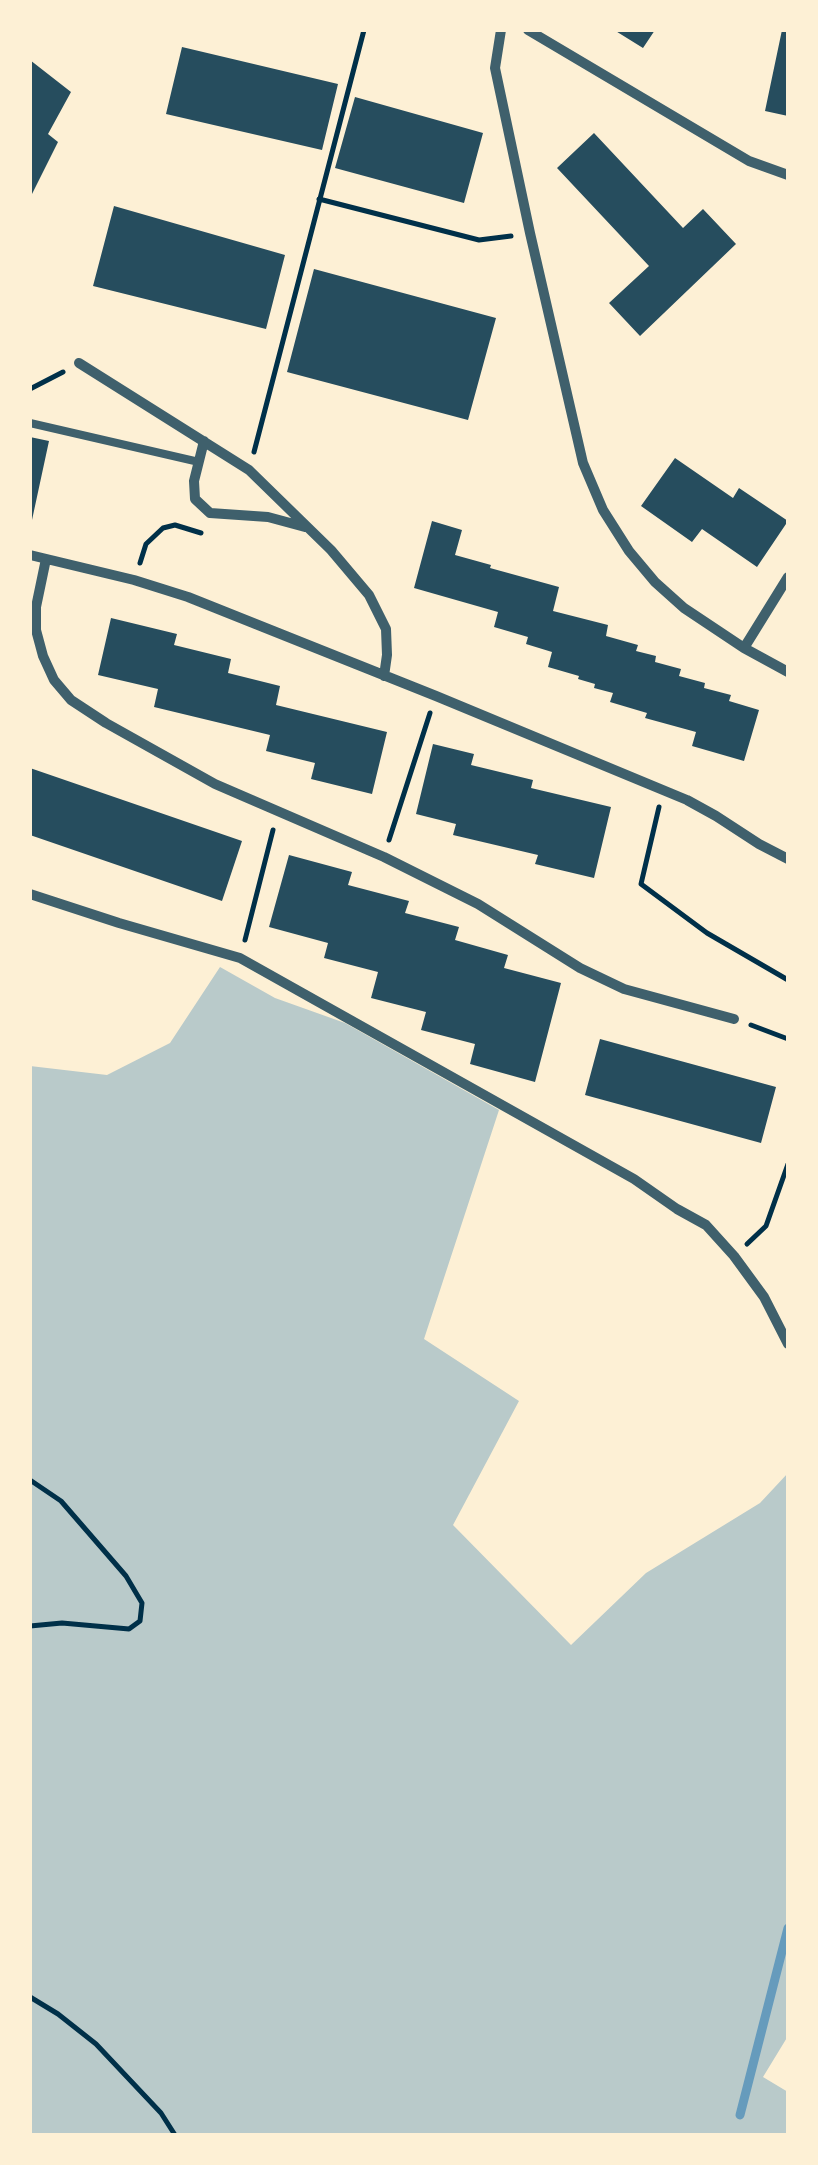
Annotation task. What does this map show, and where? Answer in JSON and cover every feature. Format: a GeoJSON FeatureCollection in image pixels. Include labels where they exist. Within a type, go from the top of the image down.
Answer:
{"type":"FeatureCollection","features":[{"type":"Feature","properties":{"kind":"street"},"geometry":{"type":"LineString","coordinates":[[502,30],[495,68],[583,464],[603,510],[629,551],[684,608],[788,672]]}},
{"type":"Feature","properties":{"kind":"street"},"geometry":{"type":"LineString","coordinates":[[528,30],[732,152],[788,175]]}},
{"type":"Feature","properties":{"kind":"street"},"geometry":{"type":"LineString","coordinates":[[79,364],[250,470],[310,529],[369,595],[386,629],[384,676]]}},
{"type":"Feature","properties":{"kind":"street"},"geometry":{"type":"LineString","coordinates":[[204,441],[194,481],[195,500],[210,512],[268,517],[310,529]]}},
{"type":"Feature","properties":{"kind":"street"},"geometry":{"type":"LineString","coordinates":[[30,555],[188,597],[436,696],[663,790],[788,859]]}},
{"type":"Feature","properties":{"kind":"street"},"geometry":{"type":"LineString","coordinates":[[46,559],[33,606],[36,630],[54,680],[71,700],[215,784],[384,857],[478,904],[580,968],[624,989],[734,1018]]}},
{"type":"Feature","properties":{"kind":"street"},"geometry":{"type":"LineString","coordinates":[[744,648],[788,578]]}},
{"type":"Feature","properties":{"kind":"street"},"geometry":{"type":"LineString","coordinates":[[30,894],[240,958],[634,1180],[706,1225],[764,1297],[788,1344]]}},
{"type":"Feature","properties":{"kind":"lane"},"geometry":{"type":"LineString","coordinates":[[30,423],[198,462]]}},
{"type":"Feature","properties":{"kind":"path"},"geometry":{"type":"LineString","coordinates":[[250,470],[364,30]]}},
{"type":"Feature","properties":{"kind":"path"},"geometry":{"type":"LineString","coordinates":[[320,199],[479,240],[530,233]]}},
{"type":"Feature","properties":{"kind":"path"},"geometry":{"type":"LineString","coordinates":[[30,389],[51,379]]}},
{"type":"Feature","properties":{"kind":"path"},"geometry":{"type":"LineString","coordinates":[[134,580],[146,544],[163,528],[175,525],[208,536]]}},
{"type":"Feature","properties":{"kind":"path"},"geometry":{"type":"LineString","coordinates":[[384,857],[436,696]]}},
{"type":"Feature","properties":{"kind":"path"},"geometry":{"type":"LineString","coordinates":[[663,790],[641,884],[707,933],[788,980]]}},
{"type":"Feature","properties":{"kind":"path"},"geometry":{"type":"LineString","coordinates":[[240,958],[278,812]]}},
{"type":"Feature","properties":{"kind":"path"},"geometry":{"type":"LineString","coordinates":[[734,1018],[788,1039]]}},
{"type":"Feature","properties":{"kind":"path"},"geometry":{"type":"LineString","coordinates":[[734,1256],[766,1226],[788,1164]]}},
{"type":"Feature","properties":{"kind":"path"},"geometry":{"type":"LineString","coordinates":[[30,1480],[61,1501],[126,1576],[142,1602],[140,1621],[129,1628],[62,1622],[30,1626]]}},
{"type":"Feature","properties":{"kind":"path"},"geometry":{"type":"LineString","coordinates":[[30,1997],[96,2044],[161,2113],[175,2135]]}},
{"type":"Feature","properties":{"kind":"shaded area"},"geometry":{"type":"Polygon","coordinates":[[[220,967],[275,998],[345,1023],[499,1110],[424,1339],[519,1401],[453,1525],[571,1645],[646,1573],[760,1503],[788,1473],[788,2036],[763,2077],[788,2092],[788,2135],[30,2135],[30,1066],[107,1075],[170,1043],[220,967]]]}},
{"type":"Feature","properties":{"kind":"building"},"geometry":{"type":"Polygon","coordinates":[[[614,30],[655,30],[643,48],[614,30]]]}},
{"type":"Feature","properties":{"kind":"building"},"geometry":{"type":"Polygon","coordinates":[[[782,30],[788,30],[788,116],[765,111],[782,30]]]}},
{"type":"Feature","properties":{"kind":"building"},"geometry":{"type":"Polygon","coordinates":[[[182,47],[338,84],[322,150],[166,114],[182,47]]]}},
{"type":"Feature","properties":{"kind":"building"},"geometry":{"type":"Polygon","coordinates":[[[30,60],[71,92],[48,134],[58,142],[30,198],[30,60]]]}},
{"type":"Feature","properties":{"kind":"building"},"geometry":{"type":"Polygon","coordinates":[[[355,97],[483,133],[464,203],[335,168],[355,97]]]}},
{"type":"Feature","properties":{"kind":"building"},"geometry":{"type":"Polygon","coordinates":[[[594,133],[683,228],[703,209],[736,244],[640,336],[609,303],[649,266],[557,168],[594,133]]]}},
{"type":"Feature","properties":{"kind":"building"},"geometry":{"type":"Polygon","coordinates":[[[114,206],[285,255],[266,329],[93,286],[114,206]]]}},
{"type":"Feature","properties":{"kind":"building"},"geometry":{"type":"Polygon","coordinates":[[[314,269],[496,318],[468,420],[287,372],[314,269]]]}},
{"type":"Feature","properties":{"kind":"building"},"geometry":{"type":"Polygon","coordinates":[[[30,437],[49,441],[32,520],[30,520],[30,437]]]}},
{"type":"Feature","properties":{"kind":"building"},"geometry":{"type":"Polygon","coordinates":[[[675,458],[733,498],[739,488],[788,521],[757,567],[702,529],[692,542],[641,506],[675,458]]]}},
{"type":"Feature","properties":{"kind":"building"},"geometry":{"type":"Polygon","coordinates":[[[432,521],[462,530],[455,555],[559,587],[553,611],[608,625],[606,636],[638,645],[636,651],[656,656],[655,662],[681,669],[679,676],[705,683],[704,688],[731,695],[729,701],[759,710],[744,761],[692,746],[696,732],[645,718],[647,713],[610,702],[613,693],[594,688],[595,684],[578,679],[579,676],[548,667],[552,652],[526,644],[528,637],[494,627],[498,612],[414,588],[432,521]]]}},
{"type":"Feature","properties":{"kind":"building"},"geometry":{"type":"Polygon","coordinates":[[[111,618],[177,634],[174,645],[231,659],[228,673],[280,686],[276,705],[387,732],[372,794],[311,779],[315,763],[266,751],[270,735],[154,707],[158,689],[98,675],[111,618]]]}},
{"type":"Feature","properties":{"kind":"building"},"geometry":{"type":"Polygon","coordinates":[[[433,744],[474,754],[471,765],[533,780],[531,788],[611,807],[594,878],[535,864],[538,855],[453,835],[456,824],[416,814],[433,744]]]}},
{"type":"Feature","properties":{"kind":"building"},"geometry":{"type":"Polygon","coordinates":[[[30,768],[242,841],[222,901],[30,835],[30,768]]]}},
{"type":"Feature","properties":{"kind":"building"},"geometry":{"type":"Polygon","coordinates":[[[289,855],[352,872],[348,885],[409,901],[405,913],[459,927],[455,940],[508,955],[504,968],[561,983],[535,1082],[470,1064],[475,1044],[421,1030],[426,1012],[371,998],[378,972],[324,958],[328,943],[269,927],[289,855]]]}},
{"type":"Feature","properties":{"kind":"building"},"geometry":{"type":"Polygon","coordinates":[[[600,1039],[776,1087],[761,1143],[585,1095],[600,1039]]]}},
{"type":"Feature","properties":{"kind":"waterway"},"geometry":{"type":"LineString","coordinates":[[740,2115],[788,1928]]}}]}
